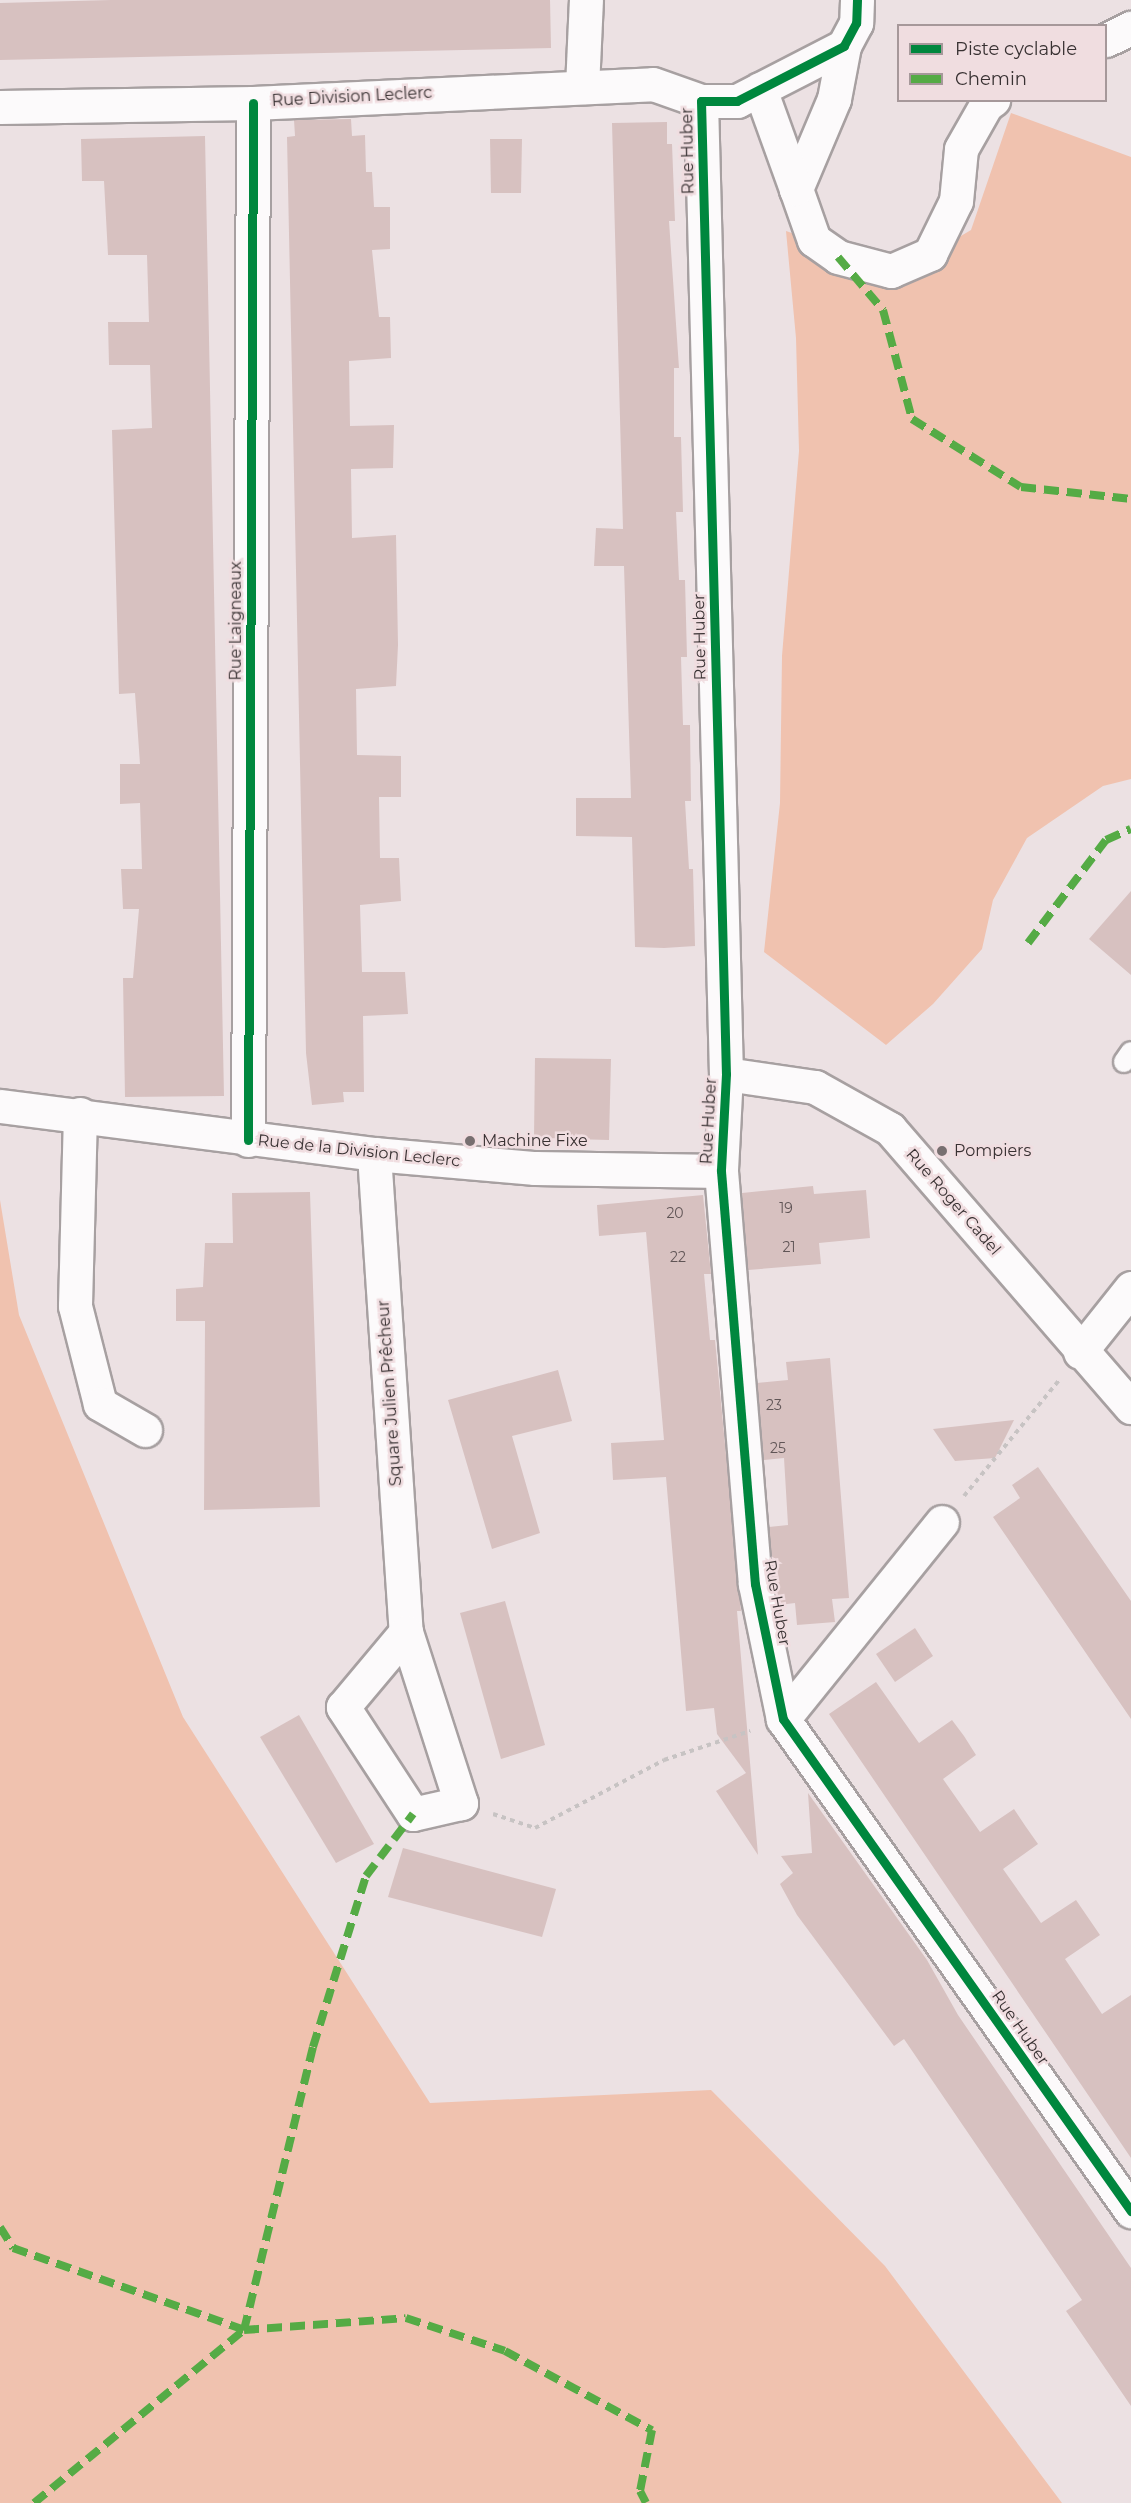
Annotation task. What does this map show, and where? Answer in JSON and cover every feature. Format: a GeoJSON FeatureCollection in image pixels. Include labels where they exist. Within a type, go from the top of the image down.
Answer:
{"type":"FeatureCollection","features":[{"type":"Feature","properties":{"kind":"street"},"geometry":{"type":"LineString","coordinates":[[582,87],[586,0]]}},
{"type":"Feature","properties":{"kind":"street"},"geometry":{"type":"LineString","coordinates":[[796,189],[834,99],[852,23]]}},
{"type":"Feature","properties":{"kind":"street","name":"Rue Huber"},"geometry":{"type":"LineString","coordinates":[[852,23],[760,89],[737,100],[701,101],[726,1074],[721,1171],[755,1584],[783,1719],[1131,2211]]}},
{"type":"Feature","properties":{"kind":"street"},"geometry":{"type":"LineString","coordinates":[[1107,40],[1131,28]]}},
{"type":"Feature","properties":{"kind":"street","name":"Rue Division Leclerc"},"geometry":{"type":"LineString","coordinates":[[0,106],[253,102],[653,84],[701,101]]}},
{"type":"Feature","properties":{"kind":"street"},"geometry":{"type":"LineString","coordinates":[[760,89],[814,240],[838,257],[891,271],[930,254],[956,201],[962,149],[986,105],[990,102]]}},
{"type":"Feature","properties":{"kind":"street","name":"Rue Laigneaux"},"geometry":{"type":"LineString","coordinates":[[248,1140],[253,102]]}},
{"type":"Feature","properties":{"kind":"street","name":"Rue Roger Cadel"},"geometry":{"type":"LineString","coordinates":[[726,1074],[815,1088],[890,1129],[1080,1352],[1131,1407]]}},
{"type":"Feature","properties":{"kind":"street","name":"Rue de la Division Leclerc"},"geometry":{"type":"LineString","coordinates":[[0,1106],[80,1114],[248,1140],[374,1154],[534,1168],[721,1171]]}},
{"type":"Feature","properties":{"kind":"street"},"geometry":{"type":"LineString","coordinates":[[80,1114],[75,1306],[100,1404],[145,1430]]}},
{"type":"Feature","properties":{"kind":"street","name":"Square Julien Prêcheur"},"geometry":{"type":"LineString","coordinates":[[374,1154],[406,1632],[461,1803]]}},
{"type":"Feature","properties":{"kind":"street"},"geometry":{"type":"LineString","coordinates":[[1080,1352],[1131,1288]]}},
{"type":"Feature","properties":{"kind":"street"},"geometry":{"type":"LineString","coordinates":[[783,1719],[942,1522]]}},
{"type":"Feature","properties":{"kind":"street"},"geometry":{"type":"LineString","coordinates":[[406,1632],[343,1707],[413,1814],[461,1803]]}},
{"type":"Feature","properties":{"kind":"path"},"geometry":{"type":"LineString","coordinates":[[942,1522],[1080,1352]]}},
{"type":"Feature","properties":{"kind":"path"},"geometry":{"type":"LineString","coordinates":[[461,1803],[535,1828],[664,1760],[783,1719]]}},
{"type":"Feature","properties":{"kind":"shaded area"},"geometry":{"type":"Polygon","coordinates":[[[1011,113],[1131,157],[1131,779],[1103,786],[1027,838],[993,900],[982,949],[933,1004],[886,1045],[764,952],[780,803],[782,656],[799,451],[796,338],[786,231],[902,271],[971,230],[1011,113]]]}},
{"type":"Feature","properties":{"kind":"shaded area"},"geometry":{"type":"Polygon","coordinates":[[[0,1200],[19,1315],[183,1717],[430,2103],[711,2090],[885,2266],[1062,2503],[0,2503],[0,1200]]]}},
{"type":"Feature","properties":{"kind":"building"},"geometry":{"type":"Polygon","coordinates":[[[111,0],[550,0],[551,48],[0,60],[0,3],[111,0]]]}},
{"type":"Feature","properties":{"kind":"building"},"geometry":{"type":"Polygon","coordinates":[[[351,119],[352,136],[365,135],[366,172],[372,172],[374,207],[390,207],[390,249],[372,250],[379,317],[390,317],[391,358],[349,361],[350,426],[394,425],[393,468],[351,469],[352,538],[396,535],[398,645],[396,686],[356,689],[357,755],[401,756],[401,797],[379,797],[380,858],[399,858],[401,901],[360,905],[362,972],[405,972],[408,1014],[363,1016],[364,1092],[343,1092],[344,1102],[312,1105],[306,1053],[287,137],[295,136],[294,120],[351,119]]]}},
{"type":"Feature","properties":{"kind":"building"},"geometry":{"type":"Polygon","coordinates":[[[667,122],[667,144],[672,144],[675,221],[669,221],[679,368],[674,368],[674,437],[681,437],[683,512],[676,512],[679,580],[685,580],[687,657],[681,657],[683,725],[690,725],[691,801],[685,801],[689,869],[693,869],[695,946],[664,948],[635,947],[632,837],[576,836],[576,798],[631,798],[624,566],[594,566],[596,528],[623,529],[612,123],[667,122]]]}},
{"type":"Feature","properties":{"kind":"building"},"geometry":{"type":"Polygon","coordinates":[[[205,136],[224,1096],[125,1097],[123,978],[133,978],[139,909],[123,909],[121,869],[142,869],[140,803],[120,804],[120,764],[140,764],[135,693],[119,694],[112,430],[152,428],[150,365],[109,365],[108,322],[149,322],[147,255],[108,255],[104,181],[82,181],[81,139],[205,136]]]}},
{"type":"Feature","properties":{"kind":"building"},"geometry":{"type":"Polygon","coordinates":[[[490,139],[522,139],[521,193],[491,193],[490,139]]]}},
{"type":"Feature","properties":{"kind":"building"},"geometry":{"type":"Polygon","coordinates":[[[1131,891],[1131,975],[1089,939],[1131,891]]]}},
{"type":"Feature","properties":{"kind":"building"},"geometry":{"type":"Polygon","coordinates":[[[535,1058],[611,1059],[609,1140],[534,1138],[535,1058]]]}},
{"type":"Feature","properties":{"kind":"building"},"geometry":{"type":"Polygon","coordinates":[[[813,1186],[814,1194],[866,1190],[870,1238],[819,1243],[821,1264],[748,1270],[742,1193],[813,1186]]]}},
{"type":"Feature","properties":{"kind":"building"},"geometry":{"type":"Polygon","coordinates":[[[310,1192],[320,1507],[204,1510],[205,1321],[176,1321],[176,1289],[203,1287],[205,1243],[233,1243],[232,1193],[310,1192]]]}},
{"type":"Feature","properties":{"kind":"building"},"geometry":{"type":"Polygon","coordinates":[[[703,1195],[711,1274],[704,1274],[710,1340],[715,1340],[741,1611],[737,1611],[758,1855],[716,1791],[746,1773],[717,1734],[714,1708],[686,1711],[666,1477],[613,1480],[611,1443],[664,1440],[646,1232],[599,1236],[597,1205],[703,1195]]]}},
{"type":"Feature","properties":{"kind":"building"},"geometry":{"type":"Polygon","coordinates":[[[830,1358],[849,1598],[832,1599],[835,1622],[797,1625],[795,1603],[779,1605],[774,1581],[769,1527],[788,1525],[784,1458],[764,1460],[757,1383],[788,1380],[786,1362],[830,1358]]]}},
{"type":"Feature","properties":{"kind":"building"},"geometry":{"type":"Polygon","coordinates":[[[558,1370],[572,1421],[512,1436],[540,1533],[492,1549],[448,1400],[558,1370]]]}},
{"type":"Feature","properties":{"kind":"building"},"geometry":{"type":"Polygon","coordinates":[[[1014,1420],[995,1458],[955,1461],[933,1429],[1014,1420]]]}},
{"type":"Feature","properties":{"kind":"building"},"geometry":{"type":"Polygon","coordinates":[[[1038,1467],[1131,1601],[1131,1719],[993,1517],[1020,1498],[1012,1485],[1038,1467]]]}},
{"type":"Feature","properties":{"kind":"building"},"geometry":{"type":"Polygon","coordinates":[[[505,1601],[545,1745],[501,1759],[460,1613],[505,1601]]]}},
{"type":"Feature","properties":{"kind":"building"},"geometry":{"type":"Polygon","coordinates":[[[915,1628],[933,1656],[895,1682],[876,1654],[915,1628]]]}},
{"type":"Feature","properties":{"kind":"building"},"geometry":{"type":"Polygon","coordinates":[[[876,1682],[919,1743],[952,1720],[964,1736],[976,1755],[943,1779],[980,1832],[1014,1809],[1038,1844],[1003,1869],[1041,1923],[1076,1900],[1100,1935],[1065,1959],[1102,2014],[1131,1995],[1131,2158],[829,1714],[876,1682]]]}},
{"type":"Feature","properties":{"kind":"building"},"geometry":{"type":"Polygon","coordinates":[[[299,1715],[374,1844],[336,1863],[260,1737],[299,1715]]]}},
{"type":"Feature","properties":{"kind":"building"},"geometry":{"type":"Polygon","coordinates":[[[808,1793],[927,1960],[958,2015],[1131,2268],[1131,2406],[1066,2311],[1082,2300],[904,2039],[894,2046],[797,1915],[780,1884],[793,1873],[781,1856],[812,1853],[808,1793]]]}},
{"type":"Feature","properties":{"kind":"building"},"geometry":{"type":"Polygon","coordinates":[[[403,1848],[556,1889],[542,1937],[388,1897],[403,1848]]]}},
{"type":"Feature","properties":{"kind":"marked path"},"geometry":{"type":"LineString","coordinates":[[838,257],[883,310],[912,419],[1021,487],[1131,499]]}},
{"type":"Feature","properties":{"kind":"marked path"},"geometry":{"type":"LineString","coordinates":[[1028,943],[1106,840],[1131,829]]}},
{"type":"Feature","properties":{"kind":"marked path"},"geometry":{"type":"LineString","coordinates":[[34,2503],[244,2330],[313,2047],[366,1876],[413,1814]]}},
{"type":"Feature","properties":{"kind":"marked path"},"geometry":{"type":"LineString","coordinates":[[0,2227],[13,2248],[244,2330],[406,2318],[505,2351],[652,2430],[640,2491],[646,2503]]}},
{"type":"Feature","properties":{"kind":"cycle path"},"geometry":{"type":"LineString","coordinates":[[857,0],[856,23],[844,46],[737,101],[701,101],[726,1074],[721,1171],[755,1584],[783,1719],[1131,2211]]}},
{"type":"Feature","properties":{"kind":"cycle path"},"geometry":{"type":"LineString","coordinates":[[248,1140],[253,103]]}},
{"type":"Feature","properties":{"kind":"place","name":"Machine Fixe"},"geometry":{"type":"Point","coordinates":[470,1141]}},
{"type":"Feature","properties":{"kind":"place","name":"Pompiers"},"geometry":{"type":"Point","coordinates":[942,1151]}}]}
